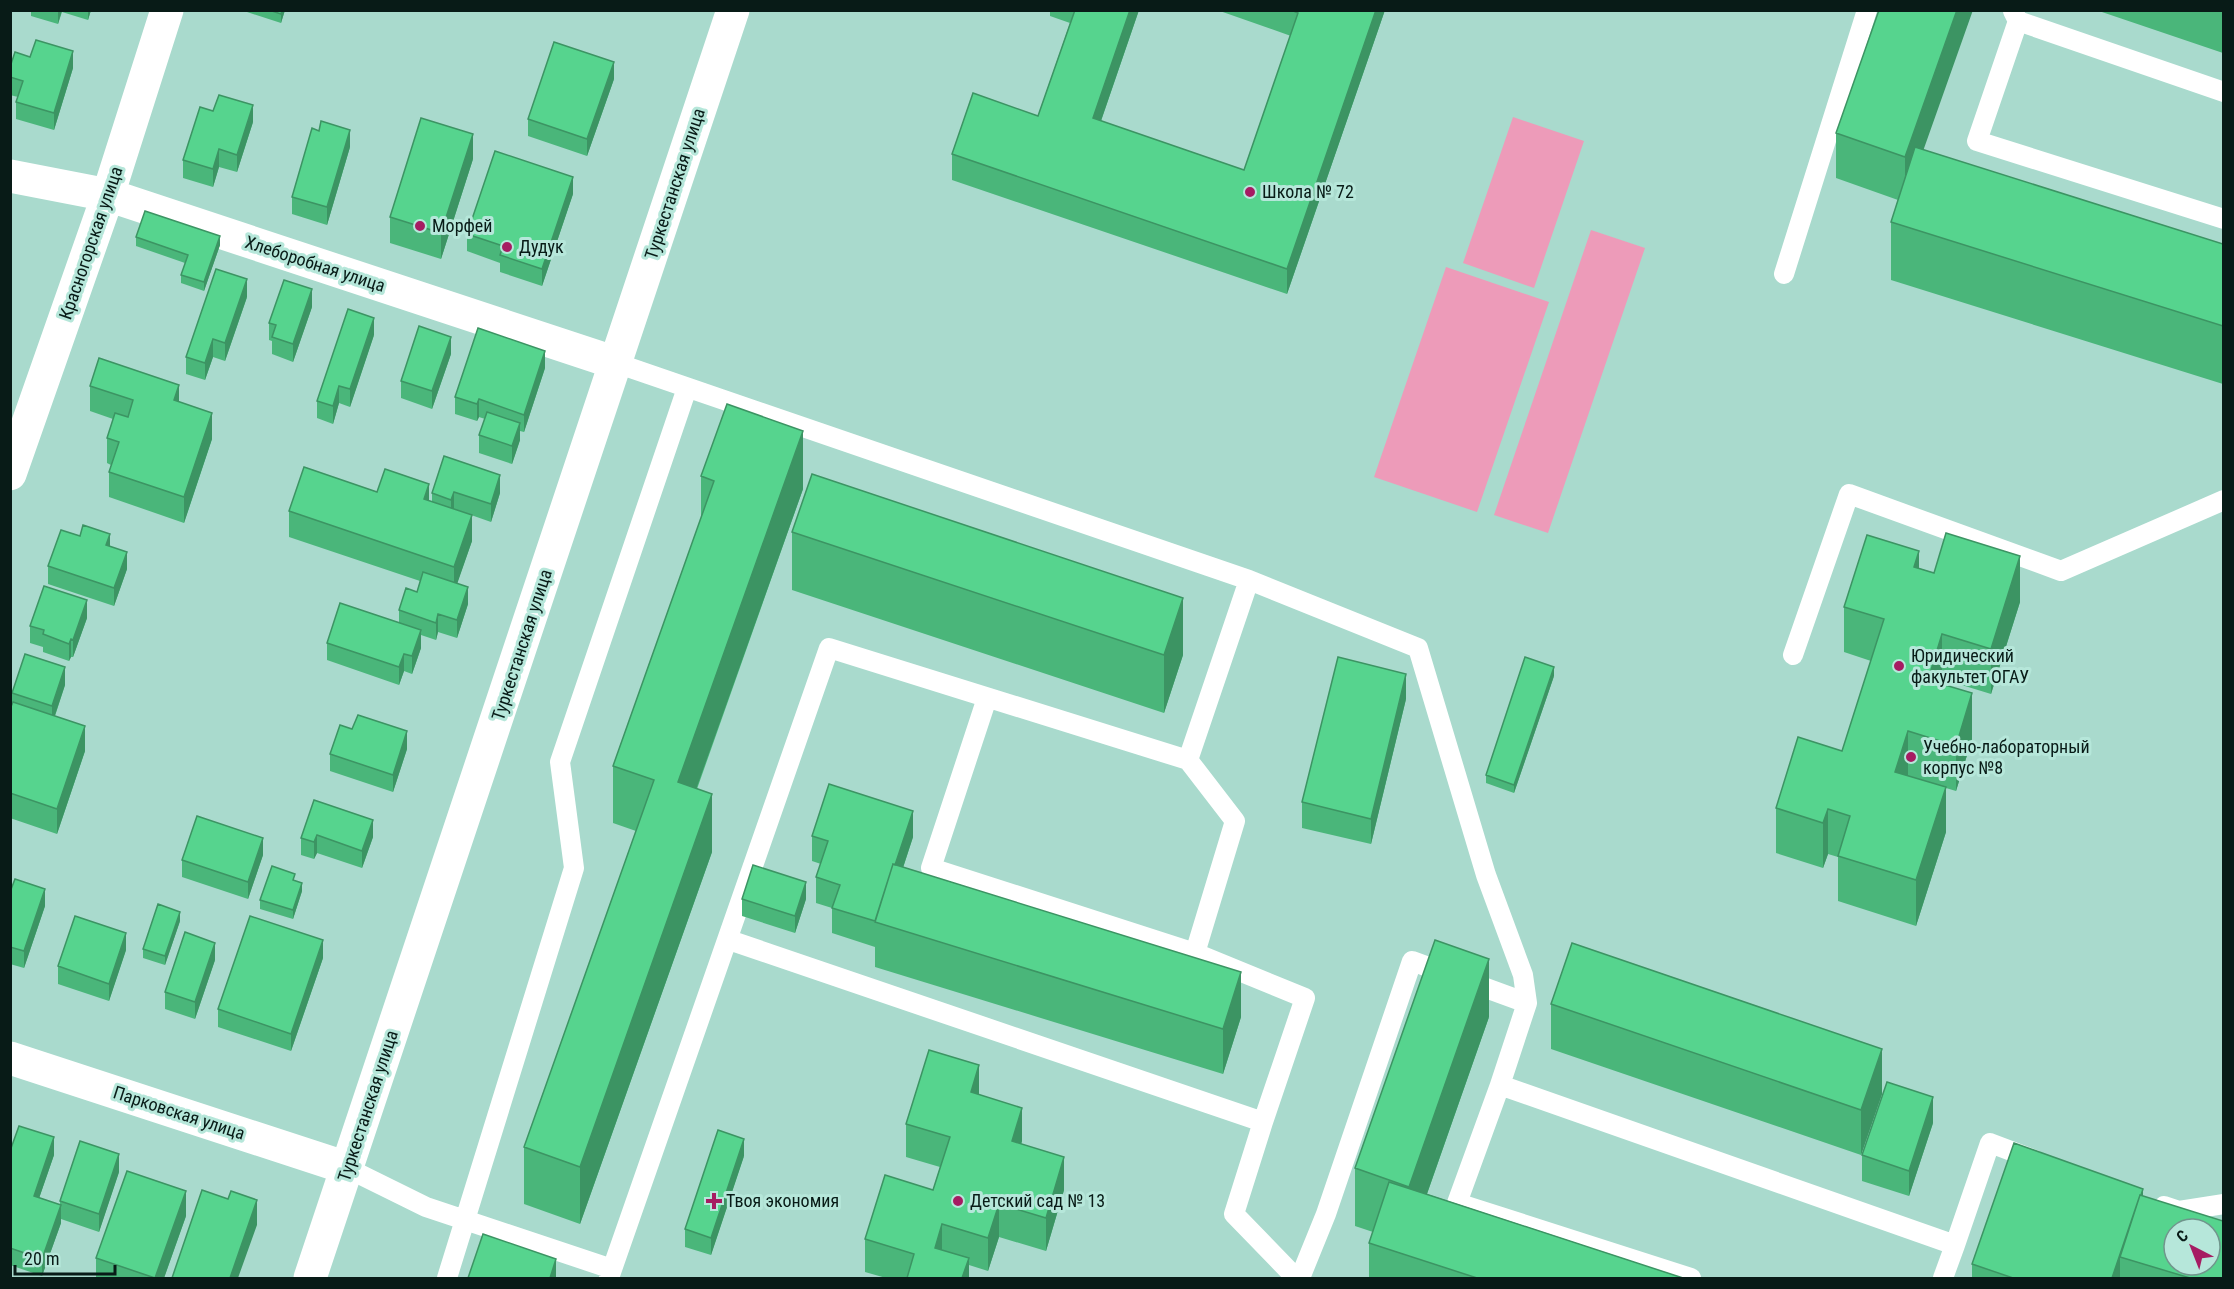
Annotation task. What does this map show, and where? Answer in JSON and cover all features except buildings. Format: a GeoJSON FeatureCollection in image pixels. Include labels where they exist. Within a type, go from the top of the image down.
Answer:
{"type":"FeatureCollection","features":[{"type":"Feature","properties":{"kind":"street","name":"Красногорская улица"},"geometry":{"type":"LineString","coordinates":[[10,474],[108,195],[167,10]]}},
{"type":"Feature","properties":{"kind":"street","name":"Туркестанская улица"},"geometry":{"type":"LineString","coordinates":[[310,1278],[733,10]]}},
{"type":"Feature","properties":{"kind":"street","name":"Хлеборобная улица"},"geometry":{"type":"LineString","coordinates":[[10,176],[108,195],[616,363]]}},
{"type":"Feature","properties":{"kind":"street","name":"Парковская улица"},"geometry":{"type":"LineString","coordinates":[[10,1058],[347,1168]]}},
{"type":"Feature","properties":{"kind":"lane"},"geometry":{"type":"LineString","coordinates":[[1784,274],[1867,10]]}},
{"type":"Feature","properties":{"kind":"lane"},"geometry":{"type":"LineString","coordinates":[[2223,92],[2015,16],[1977,141],[2223,219]]}},
{"type":"Feature","properties":{"kind":"lane"},"geometry":{"type":"LineString","coordinates":[[616,363],[1249,580],[1418,648],[1486,875],[1523,975],[1527,1003],[1457,1203],[1691,1278]]}},
{"type":"Feature","properties":{"kind":"lane"},"geometry":{"type":"LineString","coordinates":[[447,1278],[574,868],[560,762],[687,388]]}},
{"type":"Feature","properties":{"kind":"lane"},"geometry":{"type":"LineString","coordinates":[[1793,654],[1849,494],[2061,571],[2223,500]]}},
{"type":"Feature","properties":{"kind":"lane"},"geometry":{"type":"LineString","coordinates":[[1188,760],[1249,580]]}},
{"type":"Feature","properties":{"kind":"lane"},"geometry":{"type":"LineString","coordinates":[[347,1168],[426,1207],[467,1219],[610,1274],[729,940],[829,648],[1188,760],[1235,821],[1195,953]]}},
{"type":"Feature","properties":{"kind":"lane"},"geometry":{"type":"LineString","coordinates":[[987,698],[931,868],[1195,953],[1305,998],[1234,1214],[1296,1278]]}},
{"type":"Feature","properties":{"kind":"lane"},"geometry":{"type":"LineString","coordinates":[[729,940],[1263,1122]]}},
{"type":"Feature","properties":{"kind":"lane"},"geometry":{"type":"LineString","coordinates":[[1300,1278],[1326,1214],[1412,961],[1527,1003]]}},
{"type":"Feature","properties":{"kind":"lane"},"geometry":{"type":"LineString","coordinates":[[1500,1085],[1955,1245]]}},
{"type":"Feature","properties":{"kind":"lane"},"geometry":{"type":"LineString","coordinates":[[1943,1278],[1990,1143],[2058,1168]]}},
{"type":"Feature","properties":{"kind":"lane"},"geometry":{"type":"LineString","coordinates":[[2146,1200],[2179,1211],[2223,1204]]}},
{"type":"Feature","properties":{"kind":"shaded area"},"geometry":{"type":"Polygon","coordinates":[[[1513,117],[1584,141],[1534,288],[1463,263],[1513,117]]]}},
{"type":"Feature","properties":{"kind":"shaded area"},"geometry":{"type":"Polygon","coordinates":[[[1591,230],[1645,248],[1548,533],[1494,515],[1591,230]]]}},
{"type":"Feature","properties":{"kind":"shaded area"},"geometry":{"type":"Polygon","coordinates":[[[1446,267],[1549,302],[1477,512],[1374,477],[1446,267]]]}},
{"type":"Feature","properties":{"kind":"place","name":"Школа № 72"},"geometry":{"type":"Point","coordinates":[1250,192]}},
{"type":"Feature","properties":{"kind":"place","name":"Морфей"},"geometry":{"type":"Point","coordinates":[420,226]}},
{"type":"Feature","properties":{"kind":"place","name":"Дудук"},"geometry":{"type":"Point","coordinates":[507,247]}},
{"type":"Feature","properties":{"kind":"place","name":"Юридический факультет ОГАУ"},"geometry":{"type":"Point","coordinates":[1899,666]}},
{"type":"Feature","properties":{"kind":"place","name":"Учебно-лабораторный корпус №8"},"geometry":{"type":"Point","coordinates":[1911,757]}},
{"type":"Feature","properties":{"kind":"place","name":"Твоя экономия"},"geometry":{"type":"Point","coordinates":[714,1201]}},
{"type":"Feature","properties":{"kind":"place","name":"Детский сад № 13"},"geometry":{"type":"Point","coordinates":[958,1201]}}]}
